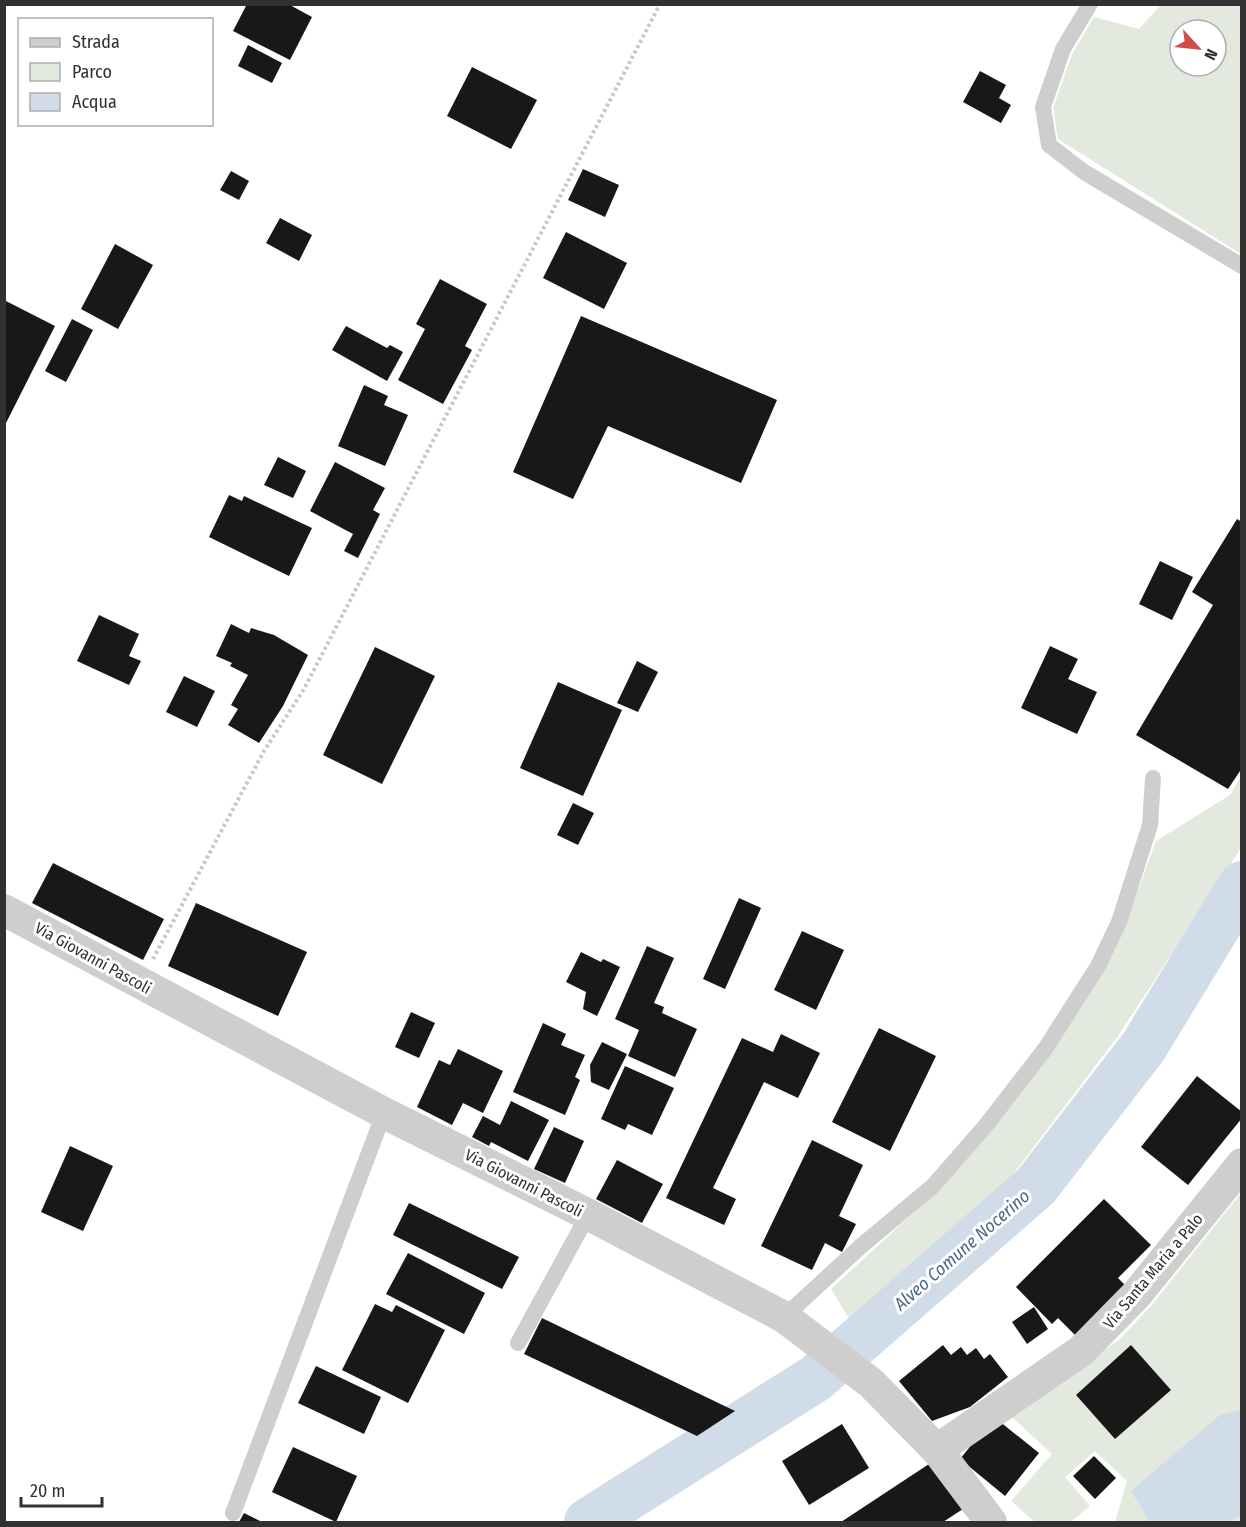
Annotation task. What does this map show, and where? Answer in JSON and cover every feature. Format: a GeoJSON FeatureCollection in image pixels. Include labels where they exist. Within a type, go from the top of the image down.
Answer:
{"type":"FeatureCollection","features":[{"type":"Feature","properties":{"kind":"street","name":"Via Giovanni Pascoli"},"geometry":{"type":"LineString","coordinates":[[4,909],[384,1113],[588,1215],[784,1317],[871,1383],[937,1450],[992,1522]]}},
{"type":"Feature","properties":{"kind":"street","name":"Via Santa Maria a Palo"},"geometry":{"type":"LineString","coordinates":[[937,1450],[1081,1351],[1137,1294],[1242,1164]]}},
{"type":"Feature","properties":{"kind":"lane"},"geometry":{"type":"LineString","coordinates":[[1090,4],[1063,50],[1042,107],[1049,145],[1084,172],[1242,266]]}},
{"type":"Feature","properties":{"kind":"lane"},"geometry":{"type":"LineString","coordinates":[[784,1317],[860,1247],[933,1186],[987,1124],[1045,1049],[1098,966],[1119,922],[1150,825],[1153,778]]}},
{"type":"Feature","properties":{"kind":"lane"},"geometry":{"type":"LineString","coordinates":[[233,1513],[384,1113]]}},
{"type":"Feature","properties":{"kind":"lane"},"geometry":{"type":"LineString","coordinates":[[518,1343],[588,1215]]}},
{"type":"Feature","properties":{"kind":"path"},"geometry":{"type":"LineString","coordinates":[[141,984],[264,751],[304,689],[660,4]]}},
{"type":"Feature","properties":{"kind":"green space"},"geometry":{"type":"Polygon","coordinates":[[[1161,5],[1241,5],[1241,254],[1058,139],[1053,108],[1072,54],[1094,17],[1139,29],[1161,5]]]}},
{"type":"Feature","properties":{"kind":"green space"},"geometry":{"type":"Polygon","coordinates":[[[1241,776],[1241,848],[1118,1036],[1005,1185],[853,1325],[831,1289],[933,1195],[1125,926],[1156,841],[1230,795],[1241,776]]]}},
{"type":"Feature","properties":{"kind":"green space"},"geometry":{"type":"Polygon","coordinates":[[[1241,1193],[1241,1522],[1115,1522],[1127,1481],[1095,1451],[1065,1477],[1090,1506],[1071,1522],[1035,1522],[1011,1501],[1052,1454],[1011,1416],[1120,1339],[1150,1307],[1241,1193]]]}},
{"type":"Feature","properties":{"kind":"water"},"geometry":{"type":"Polygon","coordinates":[[[1241,1410],[1241,1515],[1228,1522],[1150,1522],[1131,1491],[1220,1415],[1241,1410]]]}},
{"type":"Feature","properties":{"kind":"building"},"geometry":{"type":"Polygon","coordinates":[[[247,4],[288,4],[312,17],[290,60],[233,31],[247,4]]]}},
{"type":"Feature","properties":{"kind":"building"},"geometry":{"type":"Polygon","coordinates":[[[248,45],[282,63],[272,83],[238,66],[248,45]]]}},
{"type":"Feature","properties":{"kind":"building"},"geometry":{"type":"Polygon","coordinates":[[[472,67],[537,100],[511,149],[447,116],[472,67]]]}},
{"type":"Feature","properties":{"kind":"building"},"geometry":{"type":"Polygon","coordinates":[[[980,71],[1006,85],[999,98],[1011,105],[1001,123],[963,102],[980,71]]]}},
{"type":"Feature","properties":{"kind":"building"},"geometry":{"type":"Polygon","coordinates":[[[583,169],[619,185],[605,217],[568,200],[583,169]]]}},
{"type":"Feature","properties":{"kind":"building"},"geometry":{"type":"Polygon","coordinates":[[[231,171],[249,181],[239,200],[220,190],[231,171]]]}},
{"type":"Feature","properties":{"kind":"building"},"geometry":{"type":"Polygon","coordinates":[[[280,218],[312,235],[299,261],[266,243],[280,218]]]}},
{"type":"Feature","properties":{"kind":"building"},"geometry":{"type":"Polygon","coordinates":[[[566,232],[627,263],[604,309],[543,278],[566,232]]]}},
{"type":"Feature","properties":{"kind":"building"},"geometry":{"type":"Polygon","coordinates":[[[115,244],[153,265],[118,329],[81,309],[115,244]]]}},
{"type":"Feature","properties":{"kind":"building"},"geometry":{"type":"Polygon","coordinates":[[[440,279],[487,304],[465,346],[472,350],[443,404],[398,380],[425,329],[416,324],[440,279]]]}},
{"type":"Feature","properties":{"kind":"building"},"geometry":{"type":"Polygon","coordinates":[[[4,300],[55,326],[6,423],[4,422],[4,300]]]}},
{"type":"Feature","properties":{"kind":"building"},"geometry":{"type":"Polygon","coordinates":[[[581,316],[777,400],[741,483],[608,426],[573,499],[513,472],[581,316]]]}},
{"type":"Feature","properties":{"kind":"building"},"geometry":{"type":"Polygon","coordinates":[[[72,319],[93,330],[66,382],[45,371],[72,319]]]}},
{"type":"Feature","properties":{"kind":"building"},"geometry":{"type":"Polygon","coordinates":[[[346,326],[387,348],[390,345],[403,352],[387,381],[332,350],[346,326]]]}},
{"type":"Feature","properties":{"kind":"building"},"geometry":{"type":"Polygon","coordinates":[[[364,385],[388,396],[384,405],[408,415],[385,466],[338,446],[364,385]]]}},
{"type":"Feature","properties":{"kind":"building"},"geometry":{"type":"Polygon","coordinates":[[[278,457],[306,471],[293,498],[264,485],[278,457]]]}},
{"type":"Feature","properties":{"kind":"building"},"geometry":{"type":"Polygon","coordinates":[[[335,462],[385,488],[373,510],[380,514],[358,558],[344,551],[353,534],[310,511],[335,462]]]}},
{"type":"Feature","properties":{"kind":"building"},"geometry":{"type":"Polygon","coordinates":[[[229,495],[242,501],[244,496],[312,528],[289,576],[209,537],[229,495]]]}},
{"type":"Feature","properties":{"kind":"building"},"geometry":{"type":"Polygon","coordinates":[[[1237,519],[1242,522],[1242,768],[1228,789],[1136,735],[1213,605],[1192,592],[1237,519]]]}},
{"type":"Feature","properties":{"kind":"building"},"geometry":{"type":"Polygon","coordinates":[[[1160,561],[1193,577],[1172,620],[1139,604],[1160,561]]]}},
{"type":"Feature","properties":{"kind":"building"},"geometry":{"type":"Polygon","coordinates":[[[99,615],[139,634],[129,656],[141,661],[129,685],[77,661],[99,615]]]}},
{"type":"Feature","properties":{"kind":"building"},"geometry":{"type":"Polygon","coordinates":[[[231,624],[249,633],[251,628],[274,635],[308,655],[283,706],[259,743],[228,725],[238,709],[231,705],[248,675],[230,666],[232,663],[216,656],[231,624]]]}},
{"type":"Feature","properties":{"kind":"building"},"geometry":{"type":"Polygon","coordinates":[[[1050,646],[1078,659],[1068,679],[1097,692],[1077,734],[1021,708],[1050,646]]]}},
{"type":"Feature","properties":{"kind":"building"},"geometry":{"type":"Polygon","coordinates":[[[375,647],[435,676],[382,784],[323,755],[375,647]]]}},
{"type":"Feature","properties":{"kind":"building"},"geometry":{"type":"Polygon","coordinates":[[[637,661],[658,672],[638,712],[617,703],[637,661]]]}},
{"type":"Feature","properties":{"kind":"building"},"geometry":{"type":"Polygon","coordinates":[[[184,676],[215,691],[197,727],[166,712],[184,676]]]}},
{"type":"Feature","properties":{"kind":"building"},"geometry":{"type":"Polygon","coordinates":[[[558,682],[622,710],[583,796],[520,768],[558,682]]]}},
{"type":"Feature","properties":{"kind":"building"},"geometry":{"type":"Polygon","coordinates":[[[573,803],[594,813],[578,845],[557,835],[573,803]]]}},
{"type":"Feature","properties":{"kind":"building"},"geometry":{"type":"Polygon","coordinates":[[[53,863],[164,919],[143,960],[32,903],[53,863]]]}},
{"type":"Feature","properties":{"kind":"building"},"geometry":{"type":"Polygon","coordinates":[[[739,898],[761,908],[725,989],[703,979],[739,898]]]}},
{"type":"Feature","properties":{"kind":"building"},"geometry":{"type":"Polygon","coordinates":[[[196,903],[307,952],[278,1016],[168,966],[196,903]]]}},
{"type":"Feature","properties":{"kind":"building"},"geometry":{"type":"Polygon","coordinates":[[[802,931],[844,950],[816,1010],[774,990],[802,931]]]}},
{"type":"Feature","properties":{"kind":"building"},"geometry":{"type":"Polygon","coordinates":[[[647,946],[674,958],[654,1003],[664,1007],[662,1013],[697,1029],[675,1077],[628,1056],[639,1030],[615,1019],[647,946]]]}},
{"type":"Feature","properties":{"kind":"building"},"geometry":{"type":"Polygon","coordinates":[[[581,952],[601,962],[603,959],[620,967],[597,1016],[583,1009],[586,992],[566,982],[581,952]]]}},
{"type":"Feature","properties":{"kind":"building"},"geometry":{"type":"Polygon","coordinates":[[[411,1012],[435,1023],[419,1058],[395,1047],[411,1012]]]}},
{"type":"Feature","properties":{"kind":"building"},"geometry":{"type":"Polygon","coordinates":[[[543,1023],[566,1034],[561,1045],[585,1055],[575,1077],[580,1080],[565,1115],[513,1092],[543,1023]]]}},
{"type":"Feature","properties":{"kind":"building"},"geometry":{"type":"Polygon","coordinates":[[[879,1028],[936,1056],[890,1151],[832,1122],[879,1028]]]}},
{"type":"Feature","properties":{"kind":"building"},"geometry":{"type":"Polygon","coordinates":[[[781,1034],[820,1053],[798,1098],[764,1082],[713,1188],[736,1199],[724,1225],[666,1198],[742,1038],[773,1052],[781,1034]]]}},
{"type":"Feature","properties":{"kind":"building"},"geometry":{"type":"Polygon","coordinates":[[[602,1042],[627,1054],[609,1090],[591,1082],[590,1065],[602,1042]]]}},
{"type":"Feature","properties":{"kind":"building"},"geometry":{"type":"Polygon","coordinates":[[[458,1049],[503,1071],[483,1113],[463,1103],[452,1125],[417,1107],[439,1060],[450,1065],[458,1049]]]}},
{"type":"Feature","properties":{"kind":"building"},"geometry":{"type":"Polygon","coordinates":[[[625,1066],[674,1088],[652,1135],[628,1124],[625,1130],[601,1119],[625,1066]]]}},
{"type":"Feature","properties":{"kind":"building"},"geometry":{"type":"Polygon","coordinates":[[[1197,1076],[1242,1112],[1242,1118],[1188,1185],[1141,1147],[1197,1076]]]}},
{"type":"Feature","properties":{"kind":"building"},"geometry":{"type":"Polygon","coordinates":[[[511,1101],[549,1120],[528,1161],[491,1142],[489,1146],[472,1137],[483,1116],[500,1125],[511,1101]]]}},
{"type":"Feature","properties":{"kind":"building"},"geometry":{"type":"Polygon","coordinates":[[[554,1127],[584,1141],[565,1183],[534,1169],[554,1127]]]}},
{"type":"Feature","properties":{"kind":"building"},"geometry":{"type":"Polygon","coordinates":[[[812,1140],[863,1165],[839,1216],[856,1224],[842,1252],[825,1243],[812,1270],[761,1246],[812,1140]]]}},
{"type":"Feature","properties":{"kind":"building"},"geometry":{"type":"Polygon","coordinates":[[[70,1146],[113,1166],[83,1231],[41,1212],[70,1146]]]}},
{"type":"Feature","properties":{"kind":"building"},"geometry":{"type":"Polygon","coordinates":[[[617,1160],[663,1184],[642,1223],[596,1199],[617,1160]]]}},
{"type":"Feature","properties":{"kind":"building"},"geometry":{"type":"Polygon","coordinates":[[[1104,1199],[1151,1245],[1118,1278],[1127,1287],[1077,1337],[1058,1318],[1052,1324],[1016,1287],[1104,1199]]]}},
{"type":"Feature","properties":{"kind":"building"},"geometry":{"type":"Polygon","coordinates":[[[409,1203],[519,1257],[502,1289],[393,1235],[409,1203]]]}},
{"type":"Feature","properties":{"kind":"building"},"geometry":{"type":"Polygon","coordinates":[[[408,1253],[485,1293],[464,1334],[386,1294],[408,1253]]]}},
{"type":"Feature","properties":{"kind":"building"},"geometry":{"type":"Polygon","coordinates":[[[375,1304],[392,1312],[396,1305],[445,1330],[408,1403],[342,1370],[375,1304]]]}},
{"type":"Feature","properties":{"kind":"building"},"geometry":{"type":"Polygon","coordinates":[[[1034,1307],[1048,1329],[1027,1344],[1012,1322],[1034,1307]]]}},
{"type":"Feature","properties":{"kind":"building"},"geometry":{"type":"Polygon","coordinates":[[[542,1318],[735,1411],[697,1436],[524,1354],[542,1318]]]}},
{"type":"Feature","properties":{"kind":"building"},"geometry":{"type":"Polygon","coordinates":[[[943,1345],[951,1355],[961,1347],[967,1355],[976,1348],[984,1359],[990,1354],[1008,1377],[970,1407],[932,1421],[899,1381],[943,1345]]]}},
{"type":"Feature","properties":{"kind":"building"},"geometry":{"type":"Polygon","coordinates":[[[1131,1345],[1171,1390],[1115,1439],[1076,1395],[1131,1345]]]}},
{"type":"Feature","properties":{"kind":"building"},"geometry":{"type":"Polygon","coordinates":[[[316,1366],[381,1397],[364,1434],[298,1403],[316,1366]]]}},
{"type":"Feature","properties":{"kind":"building"},"geometry":{"type":"Polygon","coordinates":[[[994,1417],[1039,1453],[1005,1496],[960,1459],[994,1417]]]}},
{"type":"Feature","properties":{"kind":"building"},"geometry":{"type":"Polygon","coordinates":[[[842,1424],[869,1468],[809,1505],[782,1461],[842,1424]]]}},
{"type":"Feature","properties":{"kind":"building"},"geometry":{"type":"Polygon","coordinates":[[[293,1447],[357,1476],[336,1522],[272,1492],[293,1447]]]}},
{"type":"Feature","properties":{"kind":"building"},"geometry":{"type":"Polygon","coordinates":[[[1094,1456],[1116,1478],[1095,1499],[1073,1476],[1094,1456]]]}},
{"type":"Feature","properties":{"kind":"building"},"geometry":{"type":"Polygon","coordinates":[[[929,1464],[966,1507],[943,1522],[841,1522],[929,1464]]]}},
{"type":"Feature","properties":{"kind":"building"},"geometry":{"type":"Polygon","coordinates":[[[244,1513],[262,1522],[239,1522],[244,1513]]]}},
{"type":"Feature","properties":{"kind":"waterway","name":"Alveo Comune Nocerino"},"geometry":{"type":"LineString","coordinates":[[588,1522],[816,1378],[1036,1186],[1144,1046],[1242,885]]}}]}
